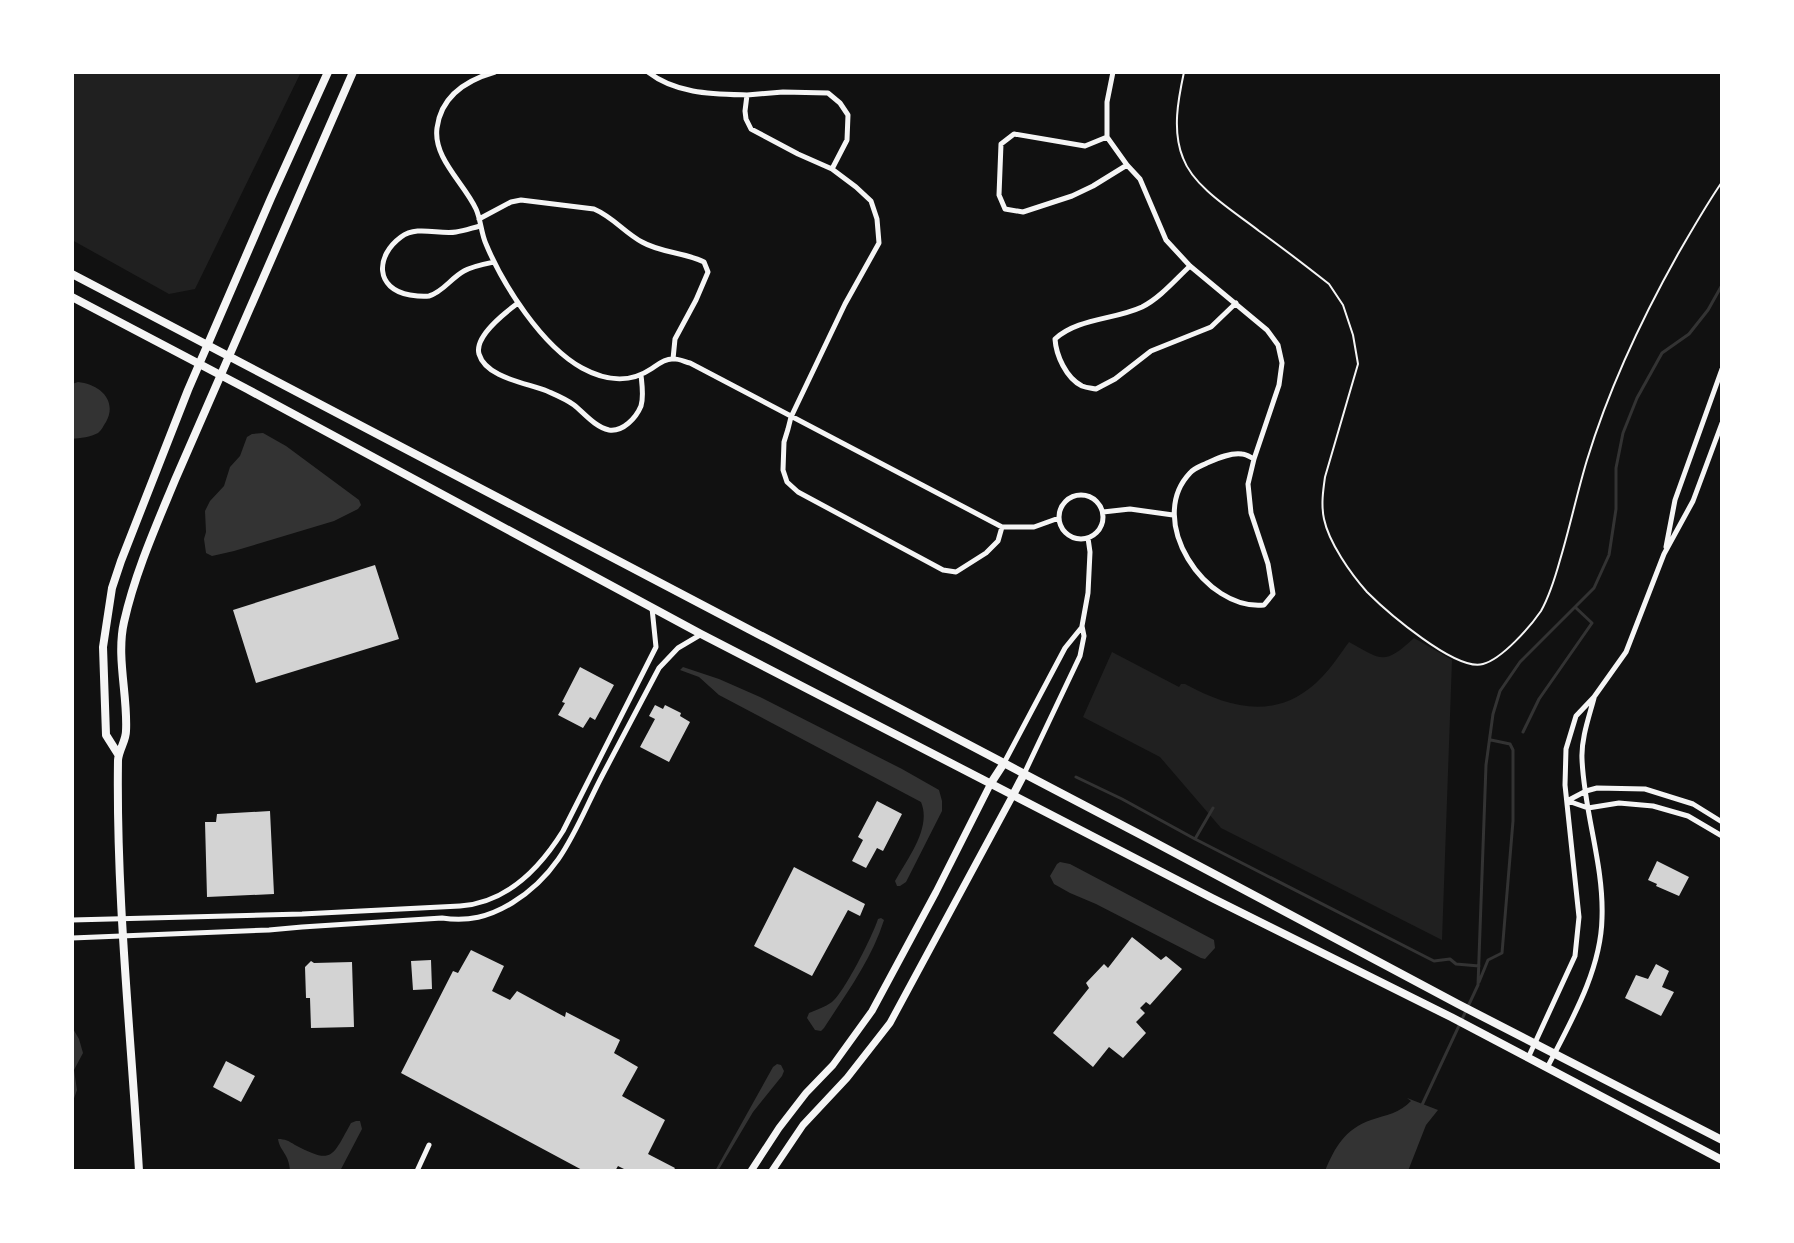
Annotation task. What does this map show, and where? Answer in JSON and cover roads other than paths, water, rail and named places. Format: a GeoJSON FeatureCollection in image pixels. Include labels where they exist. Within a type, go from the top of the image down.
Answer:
{"type":"FeatureCollection","features":[{"type":"Feature","properties":{"kind":"main road"},"geometry":{"type":"LineString","coordinates":[[118,754],[106,735],[103,647],[112,588],[199,365],[328,72]]}},
{"type":"Feature","properties":{"kind":"main road"},"geometry":{"type":"LineString","coordinates":[[139,1171],[122,917],[118,754],[127,735],[123,624],[148,546],[353,72]]}},
{"type":"Feature","properties":{"kind":"main road"},"geometry":{"type":"LineString","coordinates":[[72,274],[1722,1140]]}},
{"type":"Feature","properties":{"kind":"main road"},"geometry":{"type":"LineString","coordinates":[[72,297],[701,634],[1212,898],[1451,1017],[1722,1160]]}},
{"type":"Feature","properties":{"kind":"main road"},"geometry":{"type":"LineString","coordinates":[[751,1171],[779,1128],[833,1065],[872,1011],[1004,763]]}},
{"type":"Feature","properties":{"kind":"main road"},"geometry":{"type":"LineString","coordinates":[[772,1171],[803,1125],[854,1070],[890,1023],[1024,774]]}},
{"type":"Feature","properties":{"kind":"main road"},"geometry":{"type":"LineString","coordinates":[[1672,1134],[1680,1118]]}},
{"type":"Feature","properties":{"kind":"street"},"geometry":{"type":"LineString","coordinates":[[495,72],[468,83],[451,95],[442,111],[437,130],[441,153],[477,210],[494,262],[518,303],[540,332],[568,360],[603,378],[620,380],[641,375],[661,362],[673,359],[690,363],[1002,527],[1034,527],[1059,518]]}},
{"type":"Feature","properties":{"kind":"street"},"geometry":{"type":"LineString","coordinates":[[648,72],[657,80],[709,94],[828,93],[848,115],[847,140],[832,169]]}},
{"type":"Feature","properties":{"kind":"street"},"geometry":{"type":"LineString","coordinates":[[1113,72],[1107,102],[1107,137],[1140,179],[1166,240],[1190,266],[1267,330],[1278,345],[1282,363],[1279,385],[1248,484],[1251,513],[1268,564],[1273,594],[1264,605],[1250,606],[1227,597],[1210,585],[1182,552],[1173,515],[1175,496],[1192,471],[1217,458],[1241,453],[1254,459]]}},
{"type":"Feature","properties":{"kind":"street"},"geometry":{"type":"LineString","coordinates":[[747,95],[745,111],[751,129],[832,169],[871,201],[877,219],[879,243],[845,304],[791,417],[784,442],[783,470],[787,482],[798,492],[943,570],[956,572],[986,553],[998,541],[1002,527]]}},
{"type":"Feature","properties":{"kind":"street"},"geometry":{"type":"LineString","coordinates":[[1107,137],[1085,146],[1014,134],[1001,144],[999,195],[1005,209],[1023,212],[1072,196],[1127,165]]}},
{"type":"Feature","properties":{"kind":"street"},"geometry":{"type":"LineString","coordinates":[[494,262],[461,272],[443,289],[429,296],[417,297],[399,294],[387,284],[381,269],[391,247],[409,233],[454,233],[480,222],[511,202],[521,200],[584,207],[605,214],[640,241],[704,262],[708,272],[675,339],[673,359]]}},
{"type":"Feature","properties":{"kind":"street"},"geometry":{"type":"LineString","coordinates":[[1190,266],[1143,306],[1066,329],[1055,339],[1064,367],[1080,385],[1096,389],[1115,379],[1151,351],[1211,327],[1236,303]]}},
{"type":"Feature","properties":{"kind":"street"},"geometry":{"type":"LineString","coordinates":[[518,303],[490,328],[479,346],[479,356],[486,365],[506,379],[556,395],[609,430],[629,424],[641,406],[641,375]]}},
{"type":"Feature","properties":{"kind":"street"},"geometry":{"type":"LineString","coordinates":[[1664,554],[1675,500],[1722,369]]}},
{"type":"Feature","properties":{"kind":"street"},"geometry":{"type":"LineString","coordinates":[[1528,1058],[1575,956],[1579,917],[1565,785],[1566,749],[1576,716],[1594,697],[1626,652],[1664,554],[1693,501],[1722,423]]}},
{"type":"Feature","properties":{"kind":"street"},"geometry":{"type":"LineString","coordinates":[[1081,494],[1095,499],[1103,512],[1099,531],[1081,539],[1063,531],[1059,518],[1062,504],[1081,494]]}},
{"type":"Feature","properties":{"kind":"street"},"geometry":{"type":"LineString","coordinates":[[1103,512],[1130,509],[1173,515]]}},
{"type":"Feature","properties":{"kind":"street"},"geometry":{"type":"LineString","coordinates":[[1024,774],[1080,656],[1088,593],[1088,538]]}},
{"type":"Feature","properties":{"kind":"street"},"geometry":{"type":"LineString","coordinates":[[72,920],[471,906],[507,891],[534,870],[549,853],[595,769],[656,647],[651,607]]}},
{"type":"Feature","properties":{"kind":"street"},"geometry":{"type":"LineString","coordinates":[[1004,763],[1065,648],[1082,626]]}},
{"type":"Feature","properties":{"kind":"street"},"geometry":{"type":"LineString","coordinates":[[72,938],[269,930],[442,918],[460,921],[500,910],[534,888],[554,866],[659,668],[678,648],[701,634]]}},
{"type":"Feature","properties":{"kind":"street"},"geometry":{"type":"LineString","coordinates":[[1547,1068],[1584,991],[1596,955],[1602,919],[1582,756],[1594,697]]}},
{"type":"Feature","properties":{"kind":"street"},"geometry":{"type":"LineString","coordinates":[[1567,801],[1597,788],[1645,789],[1693,804],[1722,822]]}},
{"type":"Feature","properties":{"kind":"street"},"geometry":{"type":"LineString","coordinates":[[1567,801],[1588,808],[1619,803],[1653,806],[1688,816],[1722,836]]}},
{"type":"Feature","properties":{"kind":"street"},"geometry":{"type":"LineString","coordinates":[[417,1171],[429,1145]]}},
{"type":"Feature","properties":{"kind":"waterway"},"geometry":{"type":"LineString","coordinates":[[1422,1105],[1478,985],[1486,765],[1493,714],[1500,691],[1520,662],[1594,588],[1609,555],[1616,509],[1616,468],[1623,433],[1637,398],[1662,353],[1689,334],[1722,285]]}},
{"type":"Feature","properties":{"kind":"waterway"},"geometry":{"type":"LineString","coordinates":[[1523,732],[1539,699],[1592,623],[1575,607]]}},
{"type":"Feature","properties":{"kind":"waterway"},"geometry":{"type":"LineString","coordinates":[[1479,982],[1488,960],[1502,953],[1513,821],[1513,750],[1510,744],[1491,740]]}},
{"type":"Feature","properties":{"kind":"waterway"},"geometry":{"type":"LineString","coordinates":[[1076,777],[1195,839]]}},
{"type":"Feature","properties":{"kind":"waterway"},"geometry":{"type":"LineString","coordinates":[[1213,808],[1195,839],[1434,961],[1450,959],[1456,964],[1479,966]]}}]}
